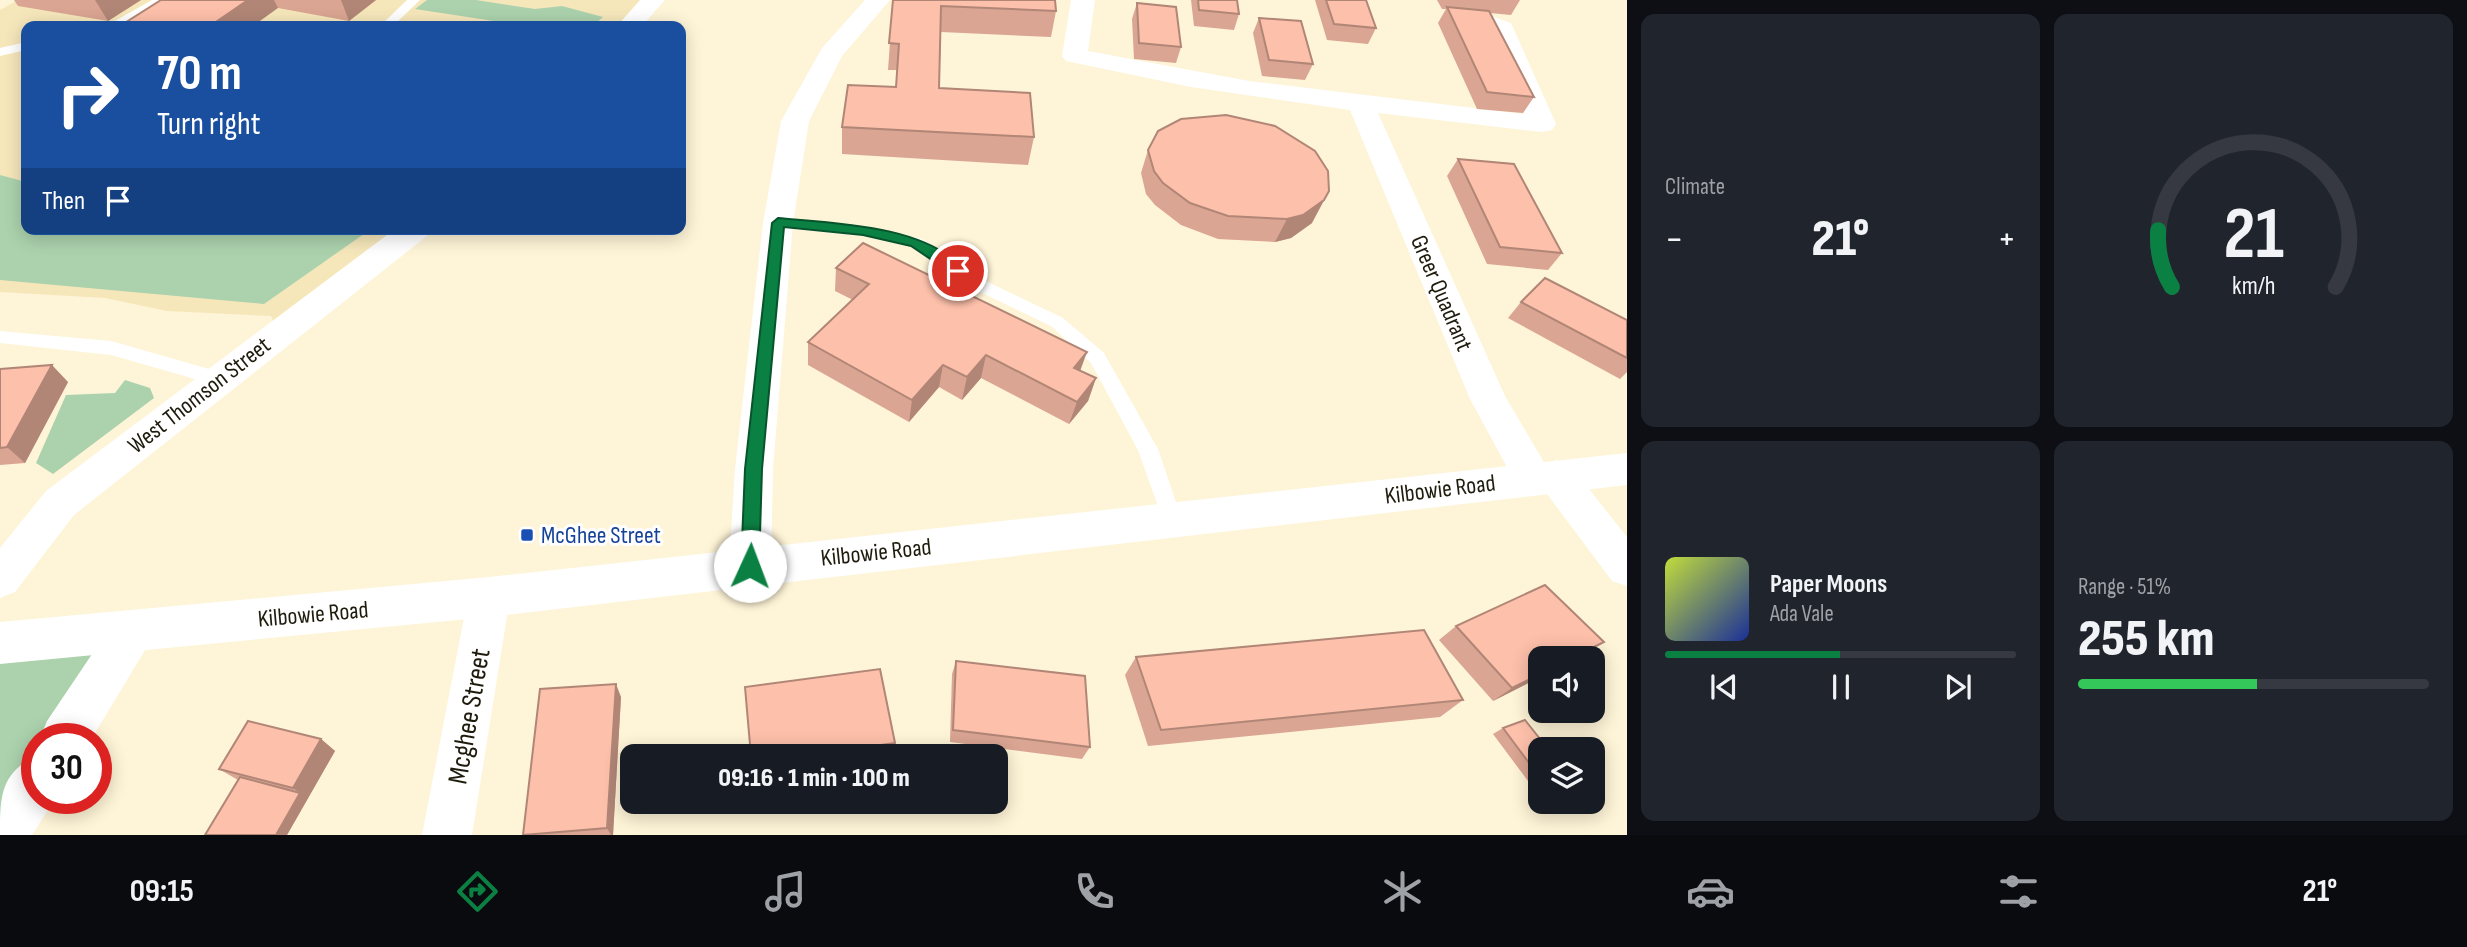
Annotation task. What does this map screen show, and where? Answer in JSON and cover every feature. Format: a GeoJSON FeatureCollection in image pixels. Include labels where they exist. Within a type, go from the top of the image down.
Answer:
{"type":"FeatureCollection","features":[{"type":"Feature","properties":{"kind":"main road","name":"Kilbowie Road"},"geometry":{"type":"LineString","coordinates":[[0,643],[489,597],[1627,469]]}},
{"type":"Feature","properties":{"kind":"main road"},"geometry":{"type":"LineString","coordinates":[[74,723],[133,632]]}},
{"type":"Feature","properties":{"kind":"main road"},"geometry":{"type":"LineString","coordinates":[[2,835],[21,806]]}},
{"type":"Feature","properties":{"kind":"street"},"geometry":{"type":"LineString","coordinates":[[634,21],[653,0]]}},
{"type":"Feature","properties":{"kind":"street"},"geometry":{"type":"LineString","coordinates":[[750,566],[754,469],[778,223],[795,121],[831,53],[878,0]]}},
{"type":"Feature","properties":{"kind":"street"},"geometry":{"type":"LineString","coordinates":[[1083,0],[1075,56],[1146,72],[1360,103],[1542,124],[1502,28],[1464,14]]}},
{"type":"Feature","properties":{"kind":"street","name":"Greer Quadrant"},"geometry":{"type":"LineString","coordinates":[[1360,103],[1488,399],[1545,477],[1627,568]]}},
{"type":"Feature","properties":{"kind":"street","name":"West Thomson Street"},"geometry":{"type":"LineString","coordinates":[[0,579],[60,503],[408,235]]}},
{"type":"Feature","properties":{"kind":"street","name":"Mcghee Street"},"geometry":{"type":"LineString","coordinates":[[447,835],[489,597]]}},
{"type":"Feature","properties":{"kind":"lane"},"geometry":{"type":"LineString","coordinates":[[127,21],[160,0]]}},
{"type":"Feature","properties":{"kind":"lane"},"geometry":{"type":"LineString","coordinates":[[391,21],[414,0]]}},
{"type":"Feature","properties":{"kind":"lane"},"geometry":{"type":"LineString","coordinates":[[0,52],[21,47]]}},
{"type":"Feature","properties":{"kind":"lane"},"geometry":{"type":"LineString","coordinates":[[778,223],[863,230],[916,243],[979,285],[1057,322],[1098,358],[1148,449],[1172,520]]}},
{"type":"Feature","properties":{"kind":"lane"},"geometry":{"type":"LineString","coordinates":[[0,337],[111,348],[223,380]]}},
{"type":"Feature","properties":{"kind":"shaded area"},"geometry":{"type":"Polygon","coordinates":[[[18,0],[653,0],[634,21],[21,21],[21,235],[408,235],[278,334],[271,316],[167,311],[105,298],[0,292],[0,10],[18,0]]]}},
{"type":"Feature","properties":{"kind":"green space"},"geometry":{"type":"Polygon","coordinates":[[[427,0],[476,0],[535,9],[562,6],[603,17],[599,21],[493,21],[415,9],[427,0]]]}},
{"type":"Feature","properties":{"kind":"green space"},"geometry":{"type":"Polygon","coordinates":[[[0,175],[21,181],[21,235],[362,235],[264,304],[0,280],[0,175]]]}},
{"type":"Feature","properties":{"kind":"green space"},"geometry":{"type":"Polygon","coordinates":[[[125,380],[150,388],[154,398],[53,474],[36,463],[66,395],[115,393],[125,380]]]}},
{"type":"Feature","properties":{"kind":"green space"},"geometry":{"type":"Polygon","coordinates":[[[133,632],[74,723],[21,723],[21,804],[0,835],[0,643],[133,632]]]}},
{"type":"Feature","properties":{"kind":"building"},"geometry":{"type":"Polygon","coordinates":[[[161,0],[248,0],[217,21],[128,21],[161,0]]]}},
{"type":"Feature","properties":{"kind":"building"},"geometry":{"type":"Polygon","coordinates":[[[893,0],[1055,0],[1056,11],[941,6],[939,88],[1030,93],[1034,137],[842,127],[848,85],[896,87],[899,44],[889,43],[893,0]]]}},
{"type":"Feature","properties":{"kind":"building"},"geometry":{"type":"Polygon","coordinates":[[[1198,0],[1237,0],[1239,14],[1199,10],[1198,0]]]}},
{"type":"Feature","properties":{"kind":"building"},"geometry":{"type":"Polygon","coordinates":[[[1326,0],[1366,0],[1376,28],[1334,24],[1326,0]]]}},
{"type":"Feature","properties":{"kind":"building"},"geometry":{"type":"Polygon","coordinates":[[[1137,3],[1176,7],[1181,47],[1139,43],[1137,3]]]}},
{"type":"Feature","properties":{"kind":"building"},"geometry":{"type":"Polygon","coordinates":[[[1447,7],[1489,11],[1534,97],[1487,92],[1447,7]]]}},
{"type":"Feature","properties":{"kind":"building"},"geometry":{"type":"Polygon","coordinates":[[[1259,18],[1301,21],[1313,64],[1269,60],[1259,18]]]}},
{"type":"Feature","properties":{"kind":"building"},"geometry":{"type":"Polygon","coordinates":[[[1226,115],[1275,126],[1315,151],[1328,171],[1329,191],[1324,200],[1303,215],[1287,219],[1228,216],[1190,203],[1163,183],[1154,171],[1148,150],[1158,131],[1181,119],[1226,115]]]}},
{"type":"Feature","properties":{"kind":"building"},"geometry":{"type":"Polygon","coordinates":[[[1458,159],[1514,164],[1562,253],[1500,247],[1458,159]]]}},
{"type":"Feature","properties":{"kind":"building"},"geometry":{"type":"Polygon","coordinates":[[[863,243],[1087,352],[1074,368],[1096,378],[1077,402],[986,355],[967,377],[943,365],[912,400],[808,342],[869,284],[836,268],[863,243]]]}},
{"type":"Feature","properties":{"kind":"building"},"geometry":{"type":"Polygon","coordinates":[[[1545,278],[1627,320],[1627,358],[1521,302],[1545,278]]]}},
{"type":"Feature","properties":{"kind":"building"},"geometry":{"type":"Polygon","coordinates":[[[52,365],[7,447],[0,448],[0,369],[52,365]]]}},
{"type":"Feature","properties":{"kind":"building"},"geometry":{"type":"Polygon","coordinates":[[[1545,585],[1604,642],[1596,646],[1528,646],[1528,680],[1512,688],[1456,626],[1545,585]]]}},
{"type":"Feature","properties":{"kind":"building"},"geometry":{"type":"Polygon","coordinates":[[[1424,630],[1463,700],[1161,730],[1136,657],[1424,630]]]}},
{"type":"Feature","properties":{"kind":"building"},"geometry":{"type":"Polygon","coordinates":[[[956,661],[1085,676],[1090,747],[953,730],[956,661]]]}},
{"type":"Feature","properties":{"kind":"building"},"geometry":{"type":"Polygon","coordinates":[[[880,669],[895,743],[750,744],[745,687],[880,669]]]}},
{"type":"Feature","properties":{"kind":"building"},"geometry":{"type":"Polygon","coordinates":[[[616,684],[607,828],[523,835],[540,689],[616,684]]]}},
{"type":"Feature","properties":{"kind":"building"},"geometry":{"type":"Polygon","coordinates":[[[1525,720],[1538,737],[1528,737],[1528,762],[1503,728],[1525,720]]]}},
{"type":"Feature","properties":{"kind":"building"},"geometry":{"type":"Polygon","coordinates":[[[248,721],[321,739],[293,788],[219,769],[248,721]]]}},
{"type":"Feature","properties":{"kind":"building"},"geometry":{"type":"Polygon","coordinates":[[[240,777],[300,793],[276,835],[205,835],[240,777]]]}},
{"type":"Feature","properties":{"kind":"place","name":"McGhee Street"},"geometry":{"type":"Point","coordinates":[527,535]}},
{"type":"Feature","properties":{"kind":"route"},"geometry":{"type":"LineString","coordinates":[[750,566],[754,469],[778,223],[863,230],[916,243],[958,271]]}}]}
